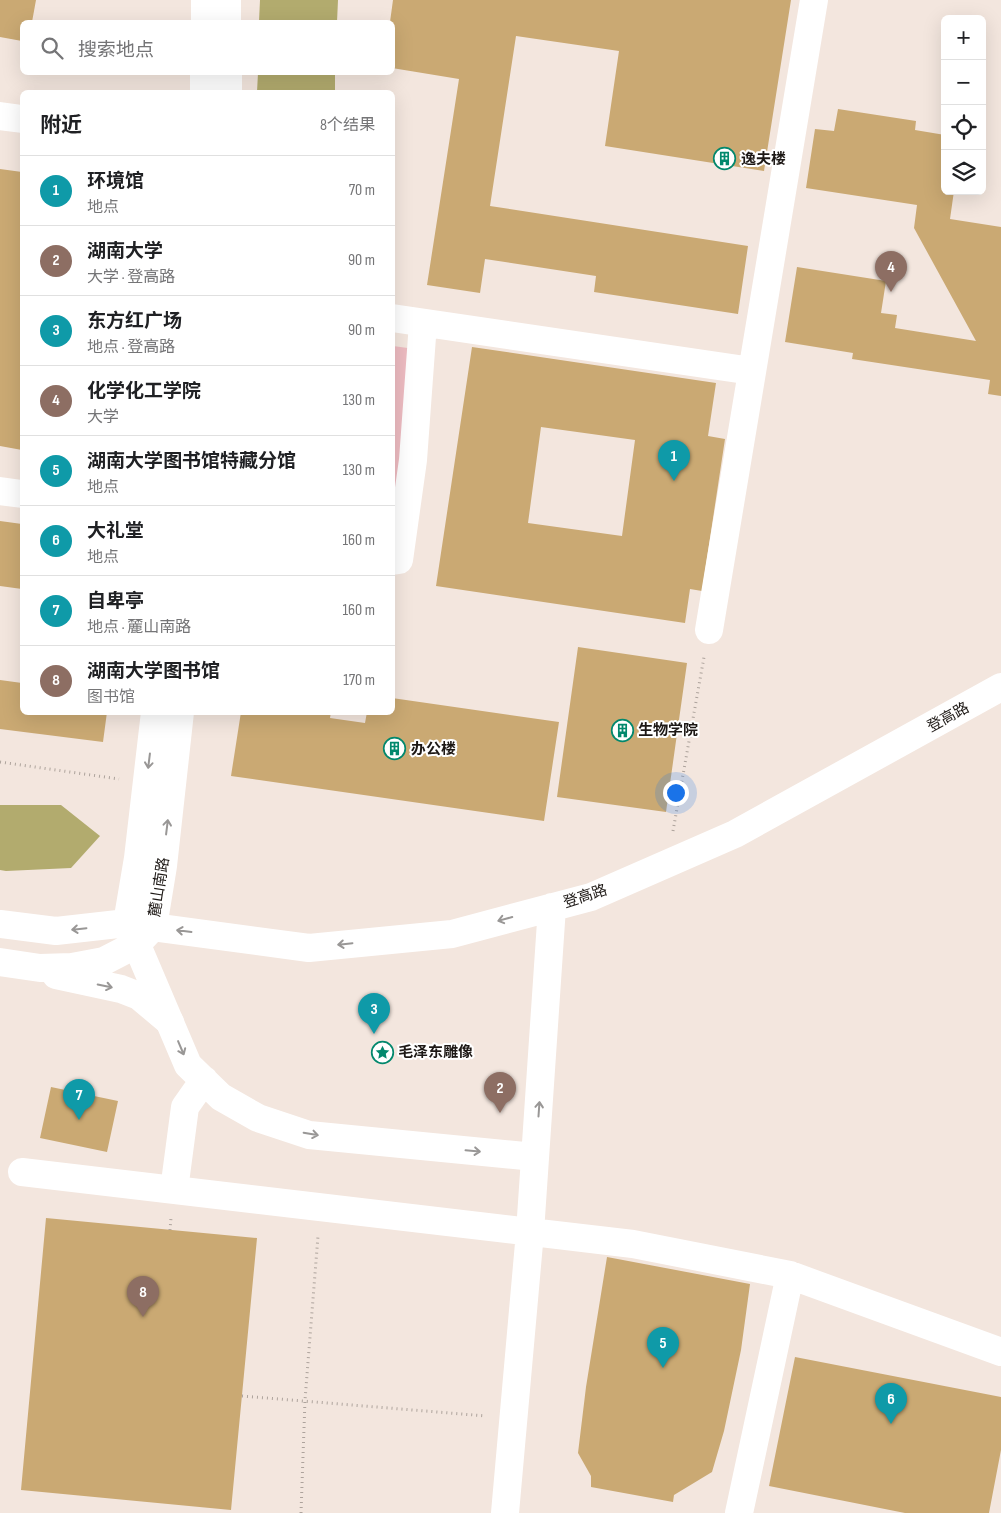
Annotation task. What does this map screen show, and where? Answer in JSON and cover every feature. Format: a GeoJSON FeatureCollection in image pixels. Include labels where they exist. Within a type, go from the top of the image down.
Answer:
{"type":"FeatureCollection","features":[{"type":"Feature","properties":{"kind":"street"},"geometry":{"type":"LineString","coordinates":[[205,0],[205,20]]}},
{"type":"Feature","properties":{"kind":"street"},"geometry":{"type":"LineString","coordinates":[[227,0],[227,20]]}},
{"type":"Feature","properties":{"kind":"street"},"geometry":{"type":"LineString","coordinates":[[709,630],[814,0]]}},
{"type":"Feature","properties":{"kind":"street"},"geometry":{"type":"LineString","coordinates":[[204,75],[204,90]]}},
{"type":"Feature","properties":{"kind":"street"},"geometry":{"type":"LineString","coordinates":[[228,75],[228,90]]}},
{"type":"Feature","properties":{"kind":"street"},"geometry":{"type":"LineString","coordinates":[[0,116],[20,119]]}},
{"type":"Feature","properties":{"kind":"street"},"geometry":{"type":"LineString","coordinates":[[395,318],[752,371]]}},
{"type":"Feature","properties":{"kind":"street"},"geometry":{"type":"LineString","coordinates":[[395,561],[399,560],[413,460],[423,323]]}},
{"type":"Feature","properties":{"kind":"street"},"geometry":{"type":"LineString","coordinates":[[0,491],[20,494]]}},
{"type":"Feature","properties":{"kind":"street","name":"登高路"},"geometry":{"type":"LineString","coordinates":[[139,932],[309,948],[452,934],[591,896],[735,834],[1001,687]]}},
{"type":"Feature","properties":{"kind":"street","name":"麓山南路"},"geometry":{"type":"LineString","coordinates":[[139,932],[138,858],[155,715]]}},
{"type":"Feature","properties":{"kind":"street","name":"麓山南路"},"geometry":{"type":"LineString","coordinates":[[139,932],[163,866],[180,715]]}},
{"type":"Feature","properties":{"kind":"street"},"geometry":{"type":"LineString","coordinates":[[505,1513],[530,1232],[552,907]]}},
{"type":"Feature","properties":{"kind":"street","name":"麓山南路"},"geometry":{"type":"LineString","coordinates":[[0,924],[56,931],[139,932]]}},
{"type":"Feature","properties":{"kind":"street"},"geometry":{"type":"LineString","coordinates":[[3,963],[40,968],[72,967],[104,961],[139,932],[170,1022],[188,1065],[221,1097],[258,1118],[309,1135],[535,1157]]}},
{"type":"Feature","properties":{"kind":"street"},"geometry":{"type":"LineString","coordinates":[[3,963],[121,989],[139,996],[170,1022]]}},
{"type":"Feature","properties":{"kind":"street"},"geometry":{"type":"LineString","coordinates":[[174,1190],[185,1108],[204,1080]]}},
{"type":"Feature","properties":{"kind":"street"},"geometry":{"type":"LineString","coordinates":[[22,1172],[633,1244],[790,1275],[1001,1352]]}},
{"type":"Feature","properties":{"kind":"street"},"geometry":{"type":"LineString","coordinates":[[739,1513],[790,1275]]}},
{"type":"Feature","properties":{"kind":"path"},"geometry":{"type":"LineString","coordinates":[[667,864],[709,630]]}},
{"type":"Feature","properties":{"kind":"path"},"geometry":{"type":"LineString","coordinates":[[0,762],[147,783]]}},
{"type":"Feature","properties":{"kind":"path"},"geometry":{"type":"LineString","coordinates":[[301,1513],[306,1400],[320,1208]]}},
{"type":"Feature","properties":{"kind":"path"},"geometry":{"type":"LineString","coordinates":[[242,1396],[514,1418]]}},
{"type":"Feature","properties":{"kind":"shaded area"},"geometry":{"type":"Polygon","coordinates":[[[260,0],[338,0],[337,20],[259,20],[260,0]]]}},
{"type":"Feature","properties":{"kind":"shaded area"},"geometry":{"type":"Polygon","coordinates":[[[258,75],[335,75],[335,90],[257,90],[258,75]]]}},
{"type":"Feature","properties":{"kind":"shaded area"},"geometry":{"type":"Polygon","coordinates":[[[395,346],[415,349],[395,528],[395,346]]]}},
{"type":"Feature","properties":{"kind":"shaded area"},"geometry":{"type":"Polygon","coordinates":[[[0,805],[61,805],[100,836],[71,868],[0,870],[0,805]]]}},
{"type":"Feature","properties":{"kind":"building"},"geometry":{"type":"Polygon","coordinates":[[[0,0],[36,0],[32,20],[20,20],[20,41],[0,37],[0,0]]]}},
{"type":"Feature","properties":{"kind":"building","name":"逸夫楼"},"geometry":{"type":"Polygon","coordinates":[[[393,0],[791,0],[764,171],[605,146],[619,51],[516,36],[490,206],[748,246],[738,314],[594,292],[596,276],[485,259],[480,293],[427,285],[459,79],[395,68],[395,20],[390,20],[393,0]]]}},
{"type":"Feature","properties":{"kind":"building"},"geometry":{"type":"Polygon","coordinates":[[[838,109],[916,121],[915,130],[941,134],[941,195],[953,195],[950,219],[1001,227],[1001,396],[988,394],[990,380],[852,359],[853,353],[785,342],[797,267],[886,281],[881,313],[897,315],[895,328],[976,341],[914,228],[917,205],[806,188],[815,129],[834,131],[838,109]]]}},
{"type":"Feature","properties":{"kind":"building"},"geometry":{"type":"Polygon","coordinates":[[[0,169],[20,172],[20,450],[0,446],[0,169]]]}},
{"type":"Feature","properties":{"kind":"building"},"geometry":{"type":"Polygon","coordinates":[[[472,347],[716,383],[708,436],[725,439],[702,591],[690,589],[685,623],[436,586],[472,347]],[[541,427],[528,523],[622,536],[635,440],[541,427]]]}},
{"type":"Feature","properties":{"kind":"building"},"geometry":{"type":"Polygon","coordinates":[[[0,521],[20,524],[20,589],[0,586],[0,521]]]}},
{"type":"Feature","properties":{"kind":"building","name":"生物学院"},"geometry":{"type":"Polygon","coordinates":[[[578,647],[687,663],[666,812],[557,797],[578,647]]]}},
{"type":"Feature","properties":{"kind":"building"},"geometry":{"type":"Polygon","coordinates":[[[0,680],[20,683],[20,715],[107,715],[103,742],[0,729],[0,680]]]}},
{"type":"Feature","properties":{"kind":"building","name":"办公楼"},"geometry":{"type":"Polygon","coordinates":[[[395,698],[559,722],[544,821],[231,776],[241,715],[330,715],[330,718],[365,723],[366,715],[395,715],[395,698]]]}},
{"type":"Feature","properties":{"kind":"building"},"geometry":{"type":"Polygon","coordinates":[[[51,1087],[118,1101],[107,1152],[40,1138],[51,1087]]]}},
{"type":"Feature","properties":{"kind":"building"},"geometry":{"type":"Polygon","coordinates":[[[46,1218],[257,1238],[231,1510],[21,1490],[46,1218]]]}},
{"type":"Feature","properties":{"kind":"building"},"geometry":{"type":"Polygon","coordinates":[[[607,1257],[750,1284],[741,1350],[724,1431],[712,1472],[674,1495],[673,1502],[591,1487],[591,1476],[578,1453],[586,1387],[607,1257]]]}},
{"type":"Feature","properties":{"kind":"building"},"geometry":{"type":"Polygon","coordinates":[[[795,1357],[1001,1397],[1001,1450],[989,1513],[905,1513],[769,1486],[795,1357]]]}},
{"type":"Feature","properties":{"kind":"place","name":"逸夫楼"},"geometry":{"type":"Point","coordinates":[725,159]}},
{"type":"Feature","properties":{"kind":"place","name":"化学化工学院"},"geometry":{"type":"Point","coordinates":[891,292]}},
{"type":"Feature","properties":{"kind":"place","name":"环境馆"},"geometry":{"type":"Point","coordinates":[674,481]}},
{"type":"Feature","properties":{"kind":"place","name":"生物学院"},"geometry":{"type":"Point","coordinates":[622,730]}},
{"type":"Feature","properties":{"kind":"place","name":"办公楼"},"geometry":{"type":"Point","coordinates":[395,749]}},
{"type":"Feature","properties":{"kind":"place","name":"东方红广场"},"geometry":{"type":"Point","coordinates":[374,1034]}},
{"type":"Feature","properties":{"kind":"place","name":"毛泽东雕像"},"geometry":{"type":"Point","coordinates":[382,1052]}},
{"type":"Feature","properties":{"kind":"place","name":"湖南大学"},"geometry":{"type":"Point","coordinates":[500,1113]}},
{"type":"Feature","properties":{"kind":"place","name":"自卑亭"},"geometry":{"type":"Point","coordinates":[79,1120]}},
{"type":"Feature","properties":{"kind":"place","name":"湖南大学图书馆"},"geometry":{"type":"Point","coordinates":[143,1317]}},
{"type":"Feature","properties":{"kind":"place","name":"湖南大学图书馆特藏分馆"},"geometry":{"type":"Point","coordinates":[663,1368]}},
{"type":"Feature","properties":{"kind":"place","name":"大礼堂"},"geometry":{"type":"Point","coordinates":[891,1424]}}]}
